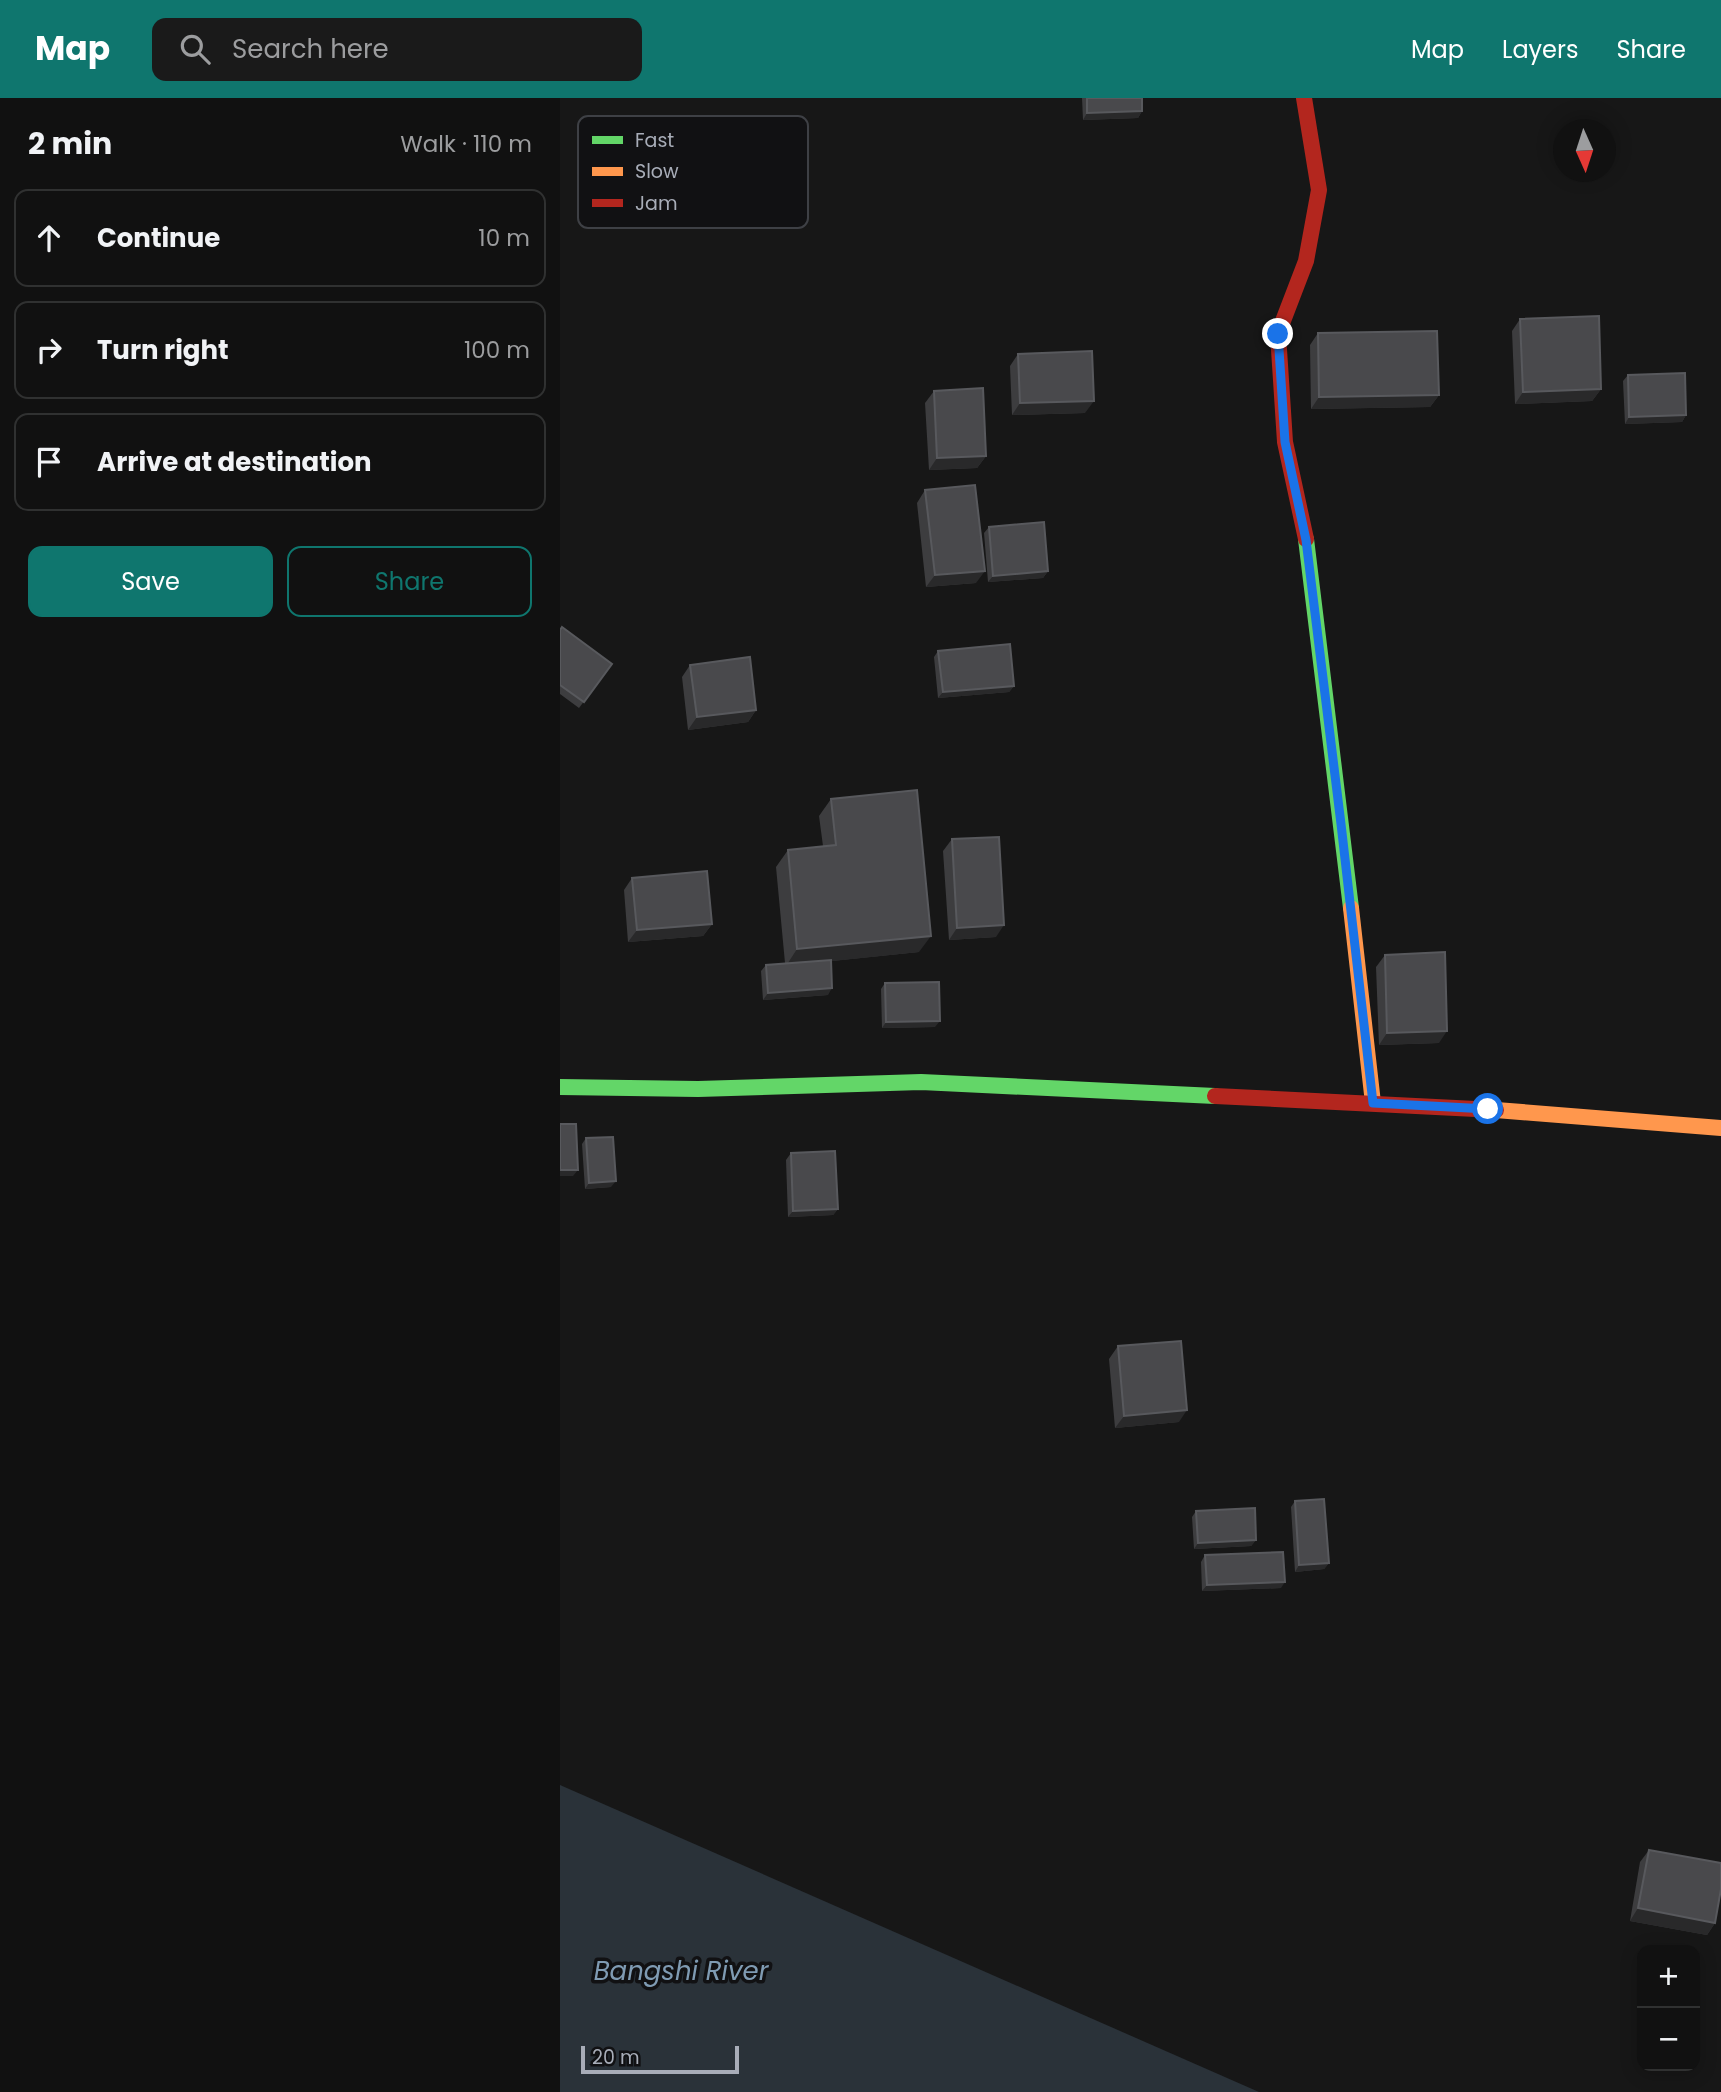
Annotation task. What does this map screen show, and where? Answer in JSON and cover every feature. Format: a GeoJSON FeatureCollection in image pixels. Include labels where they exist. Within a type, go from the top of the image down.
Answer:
{"type":"FeatureCollection","features":[{"type":"Feature","properties":{"kind":"street"},"geometry":{"type":"LineString","coordinates":[[1304,98],[1319,190],[1306,261],[1278,334],[1285,442],[1306,540],[1373,1103]]}},
{"type":"Feature","properties":{"kind":"street"},"geometry":{"type":"LineString","coordinates":[[560,1087],[698,1089],[921,1082],[1488,1109],[1721,1128]]}},
{"type":"Feature","properties":{"kind":"water","name":"Bangshi River"},"geometry":{"type":"Polygon","coordinates":[[[560,1785],[1259,2092],[560,2092],[560,1785]]]}},
{"type":"Feature","properties":{"kind":"building"},"geometry":{"type":"Polygon","coordinates":[[[1087,98],[1142,98],[1142,111],[1087,113],[1087,98]]]}},
{"type":"Feature","properties":{"kind":"building"},"geometry":{"type":"Polygon","coordinates":[[[1599,316],[1601,389],[1523,392],[1520,319],[1599,316]]]}},
{"type":"Feature","properties":{"kind":"building"},"geometry":{"type":"Polygon","coordinates":[[[1437,331],[1439,395],[1319,397],[1318,333],[1437,331]]]}},
{"type":"Feature","properties":{"kind":"building"},"geometry":{"type":"Polygon","coordinates":[[[1092,351],[1094,401],[1020,403],[1018,354],[1092,351]]]}},
{"type":"Feature","properties":{"kind":"building"},"geometry":{"type":"Polygon","coordinates":[[[1685,373],[1686,415],[1629,417],[1628,375],[1685,373]]]}},
{"type":"Feature","properties":{"kind":"building"},"geometry":{"type":"Polygon","coordinates":[[[983,388],[986,456],[937,458],[934,391],[983,388]]]}},
{"type":"Feature","properties":{"kind":"building"},"geometry":{"type":"Polygon","coordinates":[[[975,485],[985,571],[935,575],[925,490],[975,485]]]}},
{"type":"Feature","properties":{"kind":"building"},"geometry":{"type":"Polygon","coordinates":[[[1044,522],[1048,571],[993,576],[989,527],[1044,522]]]}},
{"type":"Feature","properties":{"kind":"building"},"geometry":{"type":"Polygon","coordinates":[[[562,627],[612,664],[584,702],[560,685],[562,627]]]}},
{"type":"Feature","properties":{"kind":"building"},"geometry":{"type":"Polygon","coordinates":[[[1010,644],[1014,686],[943,692],[938,651],[1010,644]]]}},
{"type":"Feature","properties":{"kind":"building"},"geometry":{"type":"Polygon","coordinates":[[[750,657],[756,710],[697,717],[690,665],[750,657]]]}},
{"type":"Feature","properties":{"kind":"building"},"geometry":{"type":"Polygon","coordinates":[[[917,790],[931,936],[797,949],[788,850],[836,845],[831,799],[917,790]]]}},
{"type":"Feature","properties":{"kind":"building"},"geometry":{"type":"Polygon","coordinates":[[[999,837],[1004,925],[957,928],[952,839],[999,837]]]}},
{"type":"Feature","properties":{"kind":"building"},"geometry":{"type":"Polygon","coordinates":[[[707,871],[712,924],[637,930],[632,878],[707,871]]]}},
{"type":"Feature","properties":{"kind":"building"},"geometry":{"type":"Polygon","coordinates":[[[1445,952],[1447,1031],[1387,1033],[1385,955],[1445,952]]]}},
{"type":"Feature","properties":{"kind":"building"},"geometry":{"type":"Polygon","coordinates":[[[831,960],[832,988],[768,993],[766,965],[831,960]]]}},
{"type":"Feature","properties":{"kind":"building"},"geometry":{"type":"Polygon","coordinates":[[[939,982],[940,1021],[886,1022],[885,983],[939,982]]]}},
{"type":"Feature","properties":{"kind":"building"},"geometry":{"type":"Polygon","coordinates":[[[560,1124],[576,1124],[578,1170],[560,1170],[560,1124]]]}},
{"type":"Feature","properties":{"kind":"building"},"geometry":{"type":"Polygon","coordinates":[[[613,1137],[616,1181],[589,1183],[586,1138],[613,1137]]]}},
{"type":"Feature","properties":{"kind":"building"},"geometry":{"type":"Polygon","coordinates":[[[835,1151],[838,1209],[793,1211],[791,1153],[835,1151]]]}},
{"type":"Feature","properties":{"kind":"building"},"geometry":{"type":"Polygon","coordinates":[[[1181,1341],[1187,1410],[1124,1416],[1118,1346],[1181,1341]]]}},
{"type":"Feature","properties":{"kind":"building"},"geometry":{"type":"Polygon","coordinates":[[[1324,1499],[1329,1563],[1299,1565],[1295,1501],[1324,1499]]]}},
{"type":"Feature","properties":{"kind":"building"},"geometry":{"type":"Polygon","coordinates":[[[1255,1508],[1256,1540],[1198,1543],[1196,1511],[1255,1508]]]}},
{"type":"Feature","properties":{"kind":"building"},"geometry":{"type":"Polygon","coordinates":[[[1283,1552],[1285,1582],[1207,1585],[1205,1555],[1283,1552]]]}},
{"type":"Feature","properties":{"kind":"building"},"geometry":{"type":"Polygon","coordinates":[[[1649,1850],[1721,1863],[1721,1889],[1715,1923],[1638,1908],[1649,1850]]]}},
{"type":"Feature","properties":{"kind":"traffic: fast"},"geometry":{"type":"LineString","coordinates":[[1306,539],[1351,908]]}},
{"type":"Feature","properties":{"kind":"traffic: fast"},"geometry":{"type":"LineString","coordinates":[[560,1087],[698,1089],[921,1082],[1215,1096]]}},
{"type":"Feature","properties":{"kind":"traffic: slow"},"geometry":{"type":"LineString","coordinates":[[1351,908],[1373,1103]]}},
{"type":"Feature","properties":{"kind":"traffic: slow"},"geometry":{"type":"LineString","coordinates":[[1496,1110],[1721,1128]]}},
{"type":"Feature","properties":{"kind":"traffic: jam"},"geometry":{"type":"LineString","coordinates":[[1304,98],[1319,190],[1306,261],[1278,334],[1285,442],[1306,539]]}},
{"type":"Feature","properties":{"kind":"traffic: jam"},"geometry":{"type":"LineString","coordinates":[[1215,1096],[1496,1110]]}},
{"type":"Feature","properties":{"kind":"route"},"geometry":{"type":"LineString","coordinates":[[1278,334],[1285,442],[1306,540],[1373,1103],[1488,1109]]}}]}
